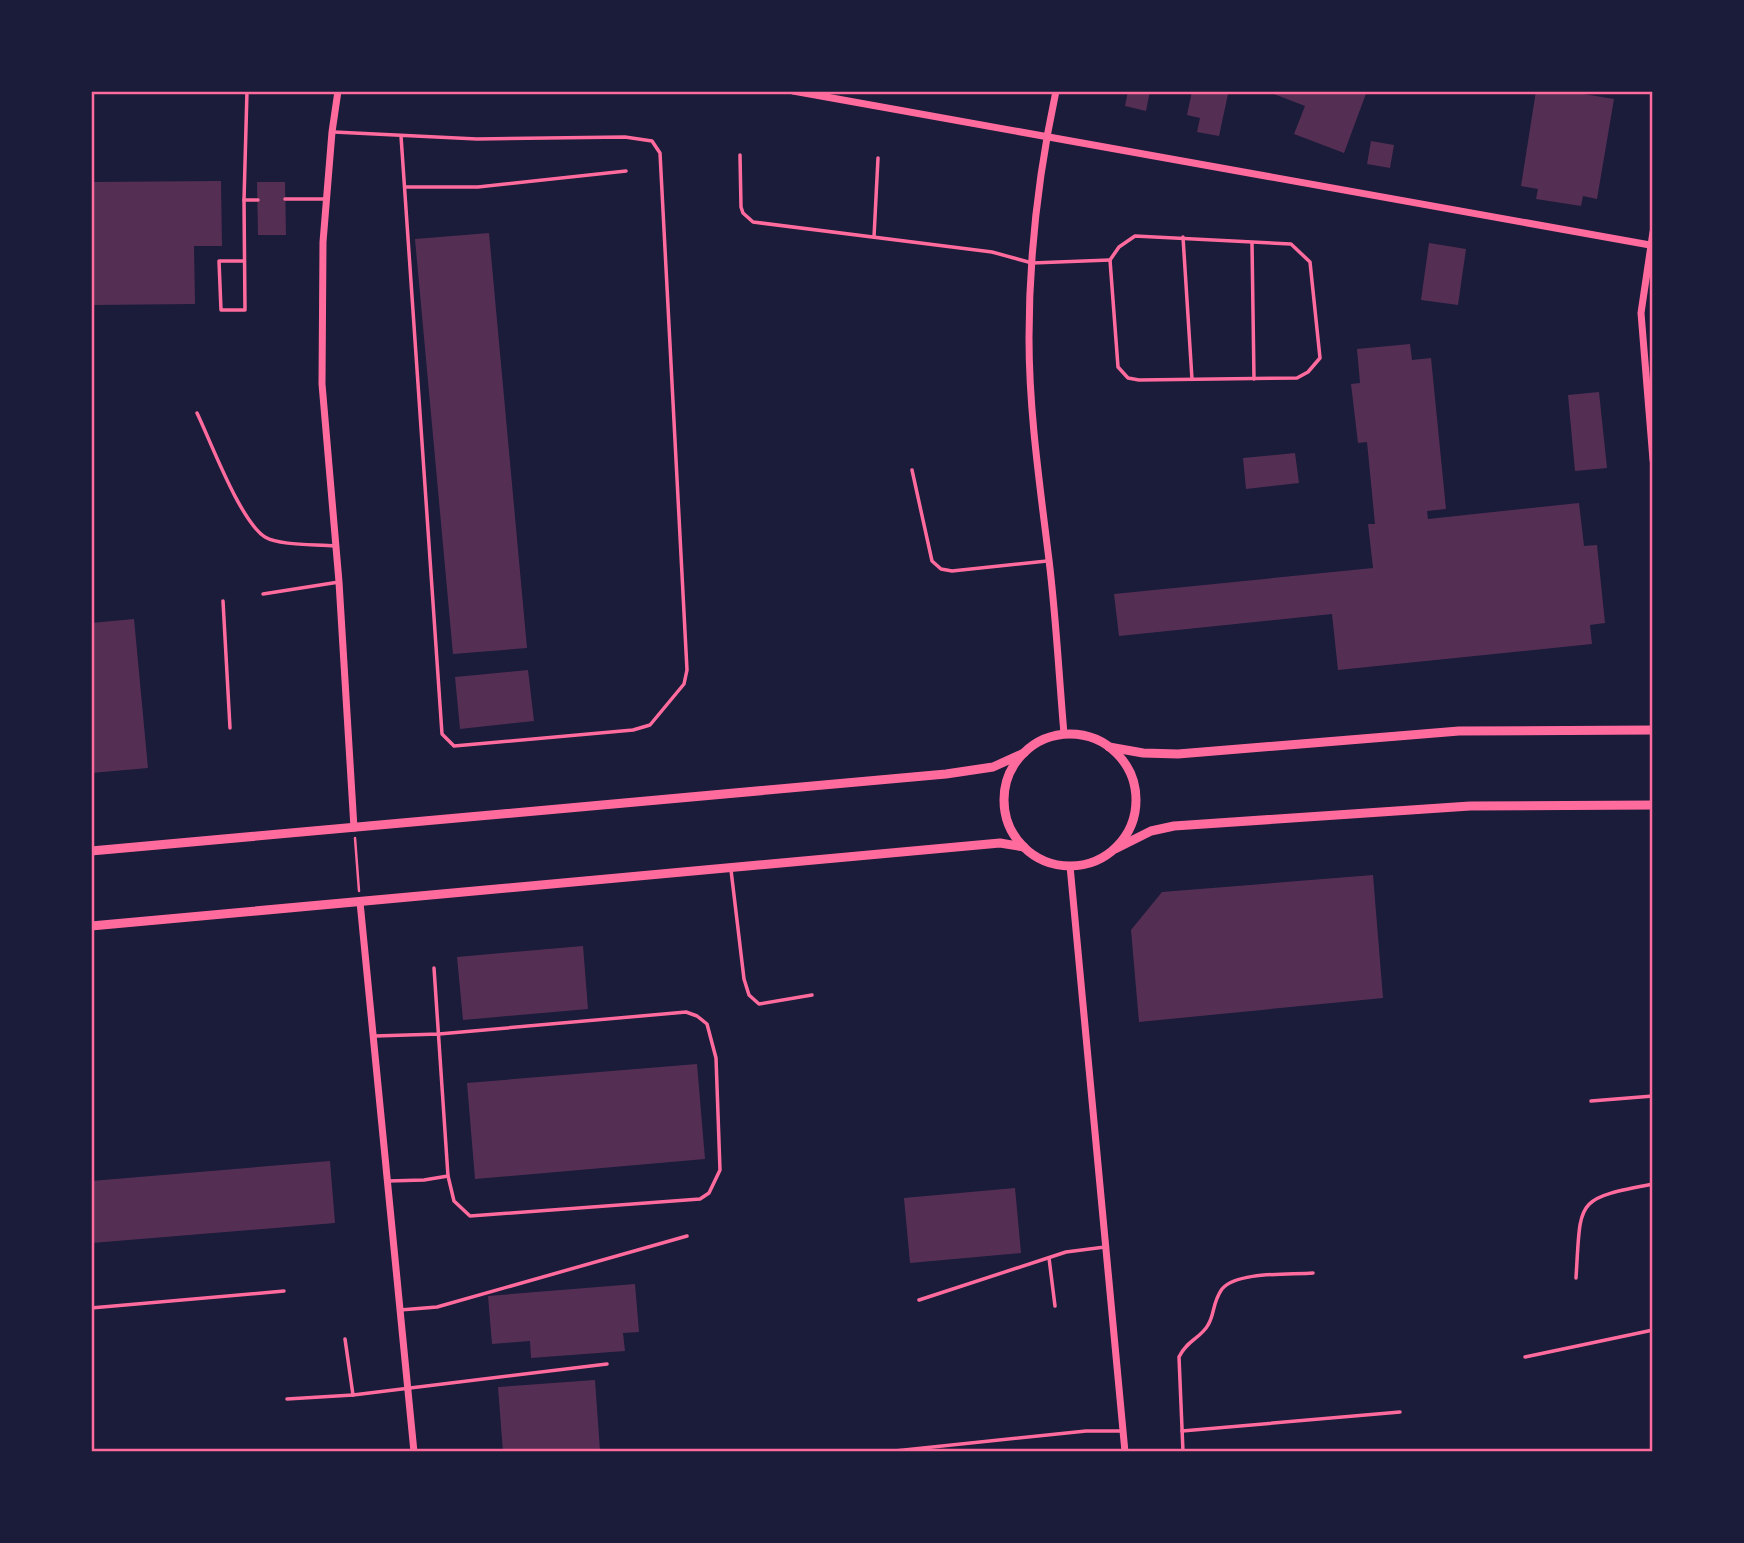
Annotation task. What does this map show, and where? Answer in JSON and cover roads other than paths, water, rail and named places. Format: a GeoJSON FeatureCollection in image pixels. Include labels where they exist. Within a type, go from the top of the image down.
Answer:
{"type":"FeatureCollection","features":[{"type":"Feature","properties":{"kind":"street"},"geometry":{"type":"LineString","coordinates":[[338,91],[323,242],[322,384],[339,582],[354,828]]}},
{"type":"Feature","properties":{"kind":"street"},"geometry":{"type":"LineString","coordinates":[[793,91],[1651,245]]}},
{"type":"Feature","properties":{"kind":"street"},"geometry":{"type":"LineString","coordinates":[[1056,91],[1046,136],[1032,263],[1029,339],[1033,415],[1064,734]]}},
{"type":"Feature","properties":{"kind":"street"},"geometry":{"type":"LineString","coordinates":[[1653,232],[1641,313],[1653,460]]}},
{"type":"Feature","properties":{"kind":"street"},"geometry":{"type":"LineString","coordinates":[[91,851],[946,774],[993,767],[1024,753],[1042,740],[1064,734],[1087,737],[1109,747],[1178,754],[1459,731],[1653,730]]}},
{"type":"Feature","properties":{"kind":"street"},"geometry":{"type":"LineString","coordinates":[[1109,747],[1123,761],[1132,778],[1136,797],[1134,816],[1127,834],[1115,849]]}},
{"type":"Feature","properties":{"kind":"street"},"geometry":{"type":"LineString","coordinates":[[1024,753],[1011,770],[1005,790],[1005,811],[1012,831],[1024,848],[1038,858],[1053,864],[1070,866],[1094,862],[1151,831],[1174,826],[1470,806],[1653,805]]}},
{"type":"Feature","properties":{"kind":"street"},"geometry":{"type":"LineString","coordinates":[[91,926],[1000,843],[1024,848]]}},
{"type":"Feature","properties":{"kind":"street"},"geometry":{"type":"LineString","coordinates":[[1070,866],[1125,1452]]}},
{"type":"Feature","properties":{"kind":"street"},"geometry":{"type":"LineString","coordinates":[[360,902],[415,1452]]}},
{"type":"Feature","properties":{"kind":"lane"},"geometry":{"type":"LineString","coordinates":[[244,261],[219,261],[221,310],[245,310],[247,91]]}},
{"type":"Feature","properties":{"kind":"lane"},"geometry":{"type":"LineString","coordinates":[[332,132],[477,139],[625,137],[652,141],[660,153],[687,670],[684,684],[650,725],[634,730],[454,746],[442,734],[401,136]]}},
{"type":"Feature","properties":{"kind":"lane"},"geometry":{"type":"LineString","coordinates":[[740,155],[741,207],[752,222],[992,252],[1032,263],[1110,260]]}},
{"type":"Feature","properties":{"kind":"lane"},"geometry":{"type":"LineString","coordinates":[[874,237],[878,158]]}},
{"type":"Feature","properties":{"kind":"lane"},"geometry":{"type":"LineString","coordinates":[[405,187],[478,187],[626,171]]}},
{"type":"Feature","properties":{"kind":"lane"},"geometry":{"type":"LineString","coordinates":[[285,199],[327,199]]}},
{"type":"Feature","properties":{"kind":"lane"},"geometry":{"type":"LineString","coordinates":[[244,200],[258,200]]}},
{"type":"Feature","properties":{"kind":"lane"},"geometry":{"type":"LineString","coordinates":[[1135,236],[1183,237],[1291,244],[1310,262],[1320,358],[1308,372],[1297,378],[1128,378],[1118,366],[1110,260],[1119,247],[1135,236]]}},
{"type":"Feature","properties":{"kind":"lane"},"geometry":{"type":"LineString","coordinates":[[1183,237],[1192,380]]}},
{"type":"Feature","properties":{"kind":"lane"},"geometry":{"type":"LineString","coordinates":[[1252,243],[1254,379]]}},
{"type":"Feature","properties":{"kind":"lane"},"geometry":{"type":"LineString","coordinates":[[197,413],[243,511],[253,526],[266,537],[278,541],[335,546]]}},
{"type":"Feature","properties":{"kind":"lane"},"geometry":{"type":"LineString","coordinates":[[912,470],[932,561],[936,567],[952,571],[1049,561]]}},
{"type":"Feature","properties":{"kind":"lane"},"geometry":{"type":"LineString","coordinates":[[263,594],[339,582]]}},
{"type":"Feature","properties":{"kind":"lane"},"geometry":{"type":"LineString","coordinates":[[223,601],[230,728]]}},
{"type":"Feature","properties":{"kind":"lane"},"geometry":{"type":"LineString","coordinates":[[731,868],[744,979],[749,995],[759,1004],[812,995]]}},
{"type":"Feature","properties":{"kind":"lane"},"geometry":{"type":"LineString","coordinates":[[375,1036],[439,1034],[686,1012],[697,1016],[707,1024],[716,1058],[720,1170],[709,1193],[700,1199],[470,1216],[454,1201],[448,1176],[439,1034],[434,968]]}},
{"type":"Feature","properties":{"kind":"lane"},"geometry":{"type":"LineString","coordinates":[[1591,1101],[1653,1096]]}},
{"type":"Feature","properties":{"kind":"lane"},"geometry":{"type":"LineString","coordinates":[[388,1181],[448,1176]]}},
{"type":"Feature","properties":{"kind":"lane"},"geometry":{"type":"LineString","coordinates":[[1576,1278],[1579,1221],[1584,1209],[1592,1200],[1606,1193],[1653,1184]]}},
{"type":"Feature","properties":{"kind":"lane"},"geometry":{"type":"LineString","coordinates":[[400,1310],[437,1307],[687,1236]]}},
{"type":"Feature","properties":{"kind":"lane"},"geometry":{"type":"LineString","coordinates":[[919,1300],[1066,1252],[1105,1247]]}},
{"type":"Feature","properties":{"kind":"lane"},"geometry":{"type":"LineString","coordinates":[[1049,1258],[1055,1306]]}},
{"type":"Feature","properties":{"kind":"lane"},"geometry":{"type":"LineString","coordinates":[[1183,1452],[1179,1357],[1185,1345],[1209,1324],[1213,1304],[1224,1286],[1239,1278],[1313,1273]]}},
{"type":"Feature","properties":{"kind":"lane"},"geometry":{"type":"LineString","coordinates":[[91,1308],[284,1291]]}},
{"type":"Feature","properties":{"kind":"lane"},"geometry":{"type":"LineString","coordinates":[[1525,1357],[1653,1330]]}},
{"type":"Feature","properties":{"kind":"lane"},"geometry":{"type":"LineString","coordinates":[[345,1339],[353,1395]]}},
{"type":"Feature","properties":{"kind":"lane"},"geometry":{"type":"LineString","coordinates":[[288,1399],[410,1389],[607,1364]]}},
{"type":"Feature","properties":{"kind":"lane"},"geometry":{"type":"LineString","coordinates":[[1182,1431],[1400,1412]]}},
{"type":"Feature","properties":{"kind":"lane"},"geometry":{"type":"LineString","coordinates":[[885,1452],[1086,1431],[1122,1431]]}}]}
